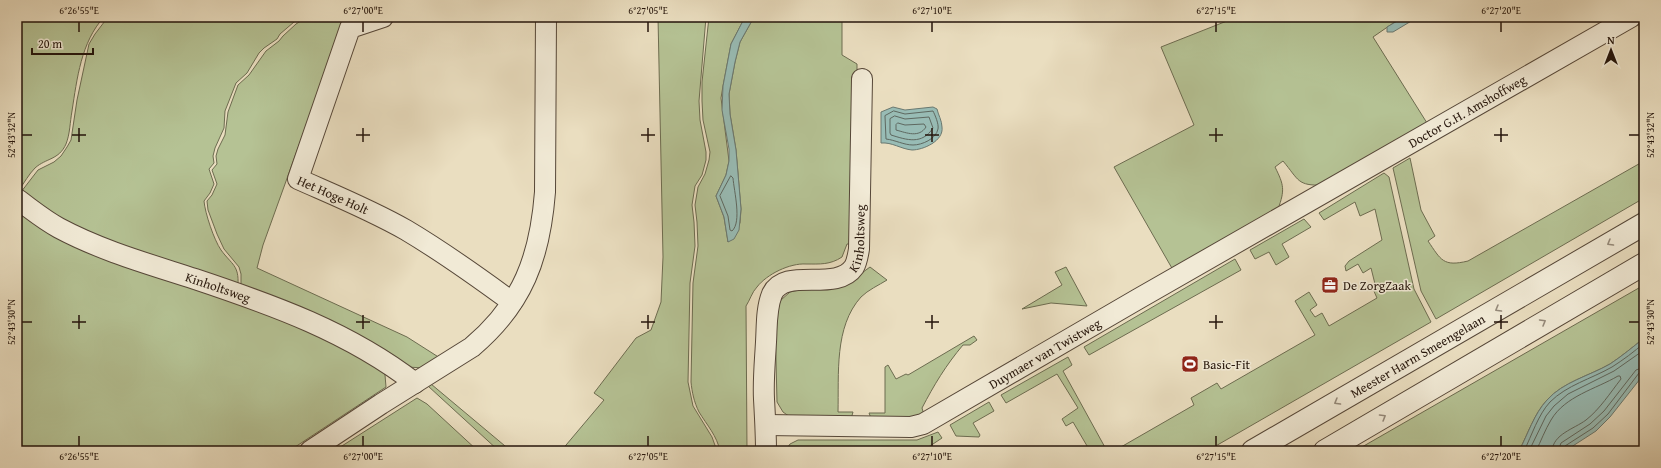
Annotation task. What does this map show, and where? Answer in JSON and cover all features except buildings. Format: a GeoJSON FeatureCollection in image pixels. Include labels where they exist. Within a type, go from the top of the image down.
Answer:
{"type":"FeatureCollection","features":[{"type":"Feature","properties":{"kind":"street","name":"Het Hoge Holt"},"geometry":{"type":"LineString","coordinates":[[383,17],[350,28],[298,179],[405,230],[438,250],[512,302]]}},
{"type":"Feature","properties":{"kind":"street"},"geometry":{"type":"LineString","coordinates":[[310,451],[472,348],[499,320],[512,302],[526,278],[534,259],[543,221],[546,17]]}},
{"type":"Feature","properties":{"kind":"street","name":"Doctor G.H. Amshoffweg"},"geometry":{"type":"LineString","coordinates":[[1303,204],[1631,17]]}},
{"type":"Feature","properties":{"kind":"street","name":"Kinholtsweg"},"geometry":{"type":"LineString","coordinates":[[766,451],[764,399],[767,312],[773,292],[783,283],[796,280],[825,280],[845,276],[855,266],[859,249],[862,79]]}},
{"type":"Feature","properties":{"kind":"street","name":"Kinholtsweg"},"geometry":{"type":"LineString","coordinates":[[17,199],[49,222],[88,242],[252,298],[310,321],[356,344],[415,383]]}},
{"type":"Feature","properties":{"kind":"street","name":"Duymaer van Twistweg"},"geometry":{"type":"LineString","coordinates":[[766,425],[911,427],[923,424],[1303,204]]}},
{"type":"Feature","properties":{"kind":"street","name":"Meester Harm Smeengelaan"},"geometry":{"type":"LineString","coordinates":[[1253,451],[1644,224]]}},
{"type":"Feature","properties":{"kind":"street"},"geometry":{"type":"LineString","coordinates":[[1325,451],[1644,264]]}},
{"type":"Feature","properties":{"kind":"green space"},"geometry":{"type":"Polygon","coordinates":[[[17,17],[104,17],[90,38],[81,61],[66,144],[60,153],[35,168],[19,190],[17,189],[17,17]]]}},
{"type":"Feature","properties":{"kind":"green space"},"geometry":{"type":"Polygon","coordinates":[[[108,17],[302,17],[294,22],[280,34],[277,39],[259,53],[247,73],[236,83],[225,111],[224,128],[215,148],[213,156],[214,163],[209,169],[214,184],[204,201],[206,212],[218,246],[236,269],[238,285],[106,241],[62,221],[21,192],[38,170],[54,162],[61,156],[71,140],[77,100],[89,44],[108,17]]]}},
{"type":"Feature","properties":{"kind":"green space"},"geometry":{"type":"Polygon","coordinates":[[[307,17],[347,17],[338,37],[263,245],[257,268],[407,337],[440,358],[424,368],[407,367],[241,286],[241,274],[239,267],[224,249],[208,210],[207,201],[212,195],[217,184],[212,170],[217,164],[216,156],[225,135],[228,112],[238,85],[249,75],[266,51],[279,41],[296,24],[307,17]]]}},
{"type":"Feature","properties":{"kind":"green space"},"geometry":{"type":"Polygon","coordinates":[[[658,17],[706,17],[699,101],[700,120],[706,160],[702,175],[695,186],[692,205],[695,246],[690,283],[688,382],[693,406],[712,437],[717,451],[561,451],[604,400],[594,393],[636,338],[651,330],[661,302],[663,257],[658,17]]]}},
{"type":"Feature","properties":{"kind":"green space"},"geometry":{"type":"Polygon","coordinates":[[[709,17],[745,17],[731,44],[721,98],[729,161],[726,175],[716,196],[724,217],[728,242],[740,223],[741,209],[729,94],[740,42],[754,17],[842,17],[842,55],[857,64],[854,244],[847,244],[842,257],[829,263],[800,264],[779,270],[761,282],[752,294],[746,306],[747,451],[720,451],[714,435],[697,408],[691,382],[693,283],[698,246],[695,205],[698,187],[705,174],[710,152],[703,120],[702,101],[702,82],[709,17]]]}},
{"type":"Feature","properties":{"kind":"green space"},"geometry":{"type":"Polygon","coordinates":[[[1237,17],[1402,17],[1373,37],[1427,123],[1323,185],[1303,183],[1283,161],[1275,167],[1282,183],[1282,197],[1278,209],[1173,270],[1114,167],[1194,125],[1161,47],[1237,17]]]}},
{"type":"Feature","properties":{"kind":"green space"},"geometry":{"type":"Polygon","coordinates":[[[1410,158],[1421,210],[1435,236],[1428,241],[1440,257],[1453,263],[1468,261],[1644,161],[1644,198],[1436,319],[1421,291],[1393,168],[1410,158]]]}},
{"type":"Feature","properties":{"kind":"green space"},"geometry":{"type":"Polygon","coordinates":[[[1384,173],[1389,177],[1414,289],[1431,322],[1207,451],[1114,451],[1194,405],[1191,398],[1217,383],[1221,389],[1315,335],[1295,301],[1309,292],[1317,305],[1310,310],[1315,317],[1322,313],[1329,326],[1377,298],[1373,289],[1376,288],[1371,268],[1363,273],[1358,264],[1346,271],[1345,266],[1349,261],[1382,240],[1375,209],[1360,216],[1355,202],[1324,220],[1319,213],[1384,173]]]}},
{"type":"Feature","properties":{"kind":"green space"},"geometry":{"type":"Polygon","coordinates":[[[17,208],[289,320],[382,369],[385,375],[386,387],[289,451],[17,451],[17,208]]]}},
{"type":"Feature","properties":{"kind":"green space"},"geometry":{"type":"Polygon","coordinates":[[[1304,219],[1311,227],[1282,244],[1289,257],[1276,265],[1269,252],[1255,259],[1250,250],[1304,219]]]}},
{"type":"Feature","properties":{"kind":"green space"},"geometry":{"type":"Polygon","coordinates":[[[1235,259],[1241,270],[1089,355],[1084,347],[1235,259]]]}},
{"type":"Feature","properties":{"kind":"green space"},"geometry":{"type":"Polygon","coordinates":[[[870,267],[887,280],[864,294],[852,309],[846,322],[840,352],[838,412],[853,412],[851,419],[793,419],[783,412],[777,402],[775,319],[776,310],[781,300],[790,292],[855,278],[870,267]]]}},
{"type":"Feature","properties":{"kind":"green space"},"geometry":{"type":"Polygon","coordinates":[[[1066,267],[1087,306],[1051,303],[1022,309],[1062,285],[1055,272],[1066,267]]]}},
{"type":"Feature","properties":{"kind":"green space"},"geometry":{"type":"Polygon","coordinates":[[[1644,285],[1644,338],[1610,364],[1568,384],[1553,394],[1538,411],[1519,451],[1355,451],[1644,285]]]}},
{"type":"Feature","properties":{"kind":"green space"},"geometry":{"type":"Polygon","coordinates":[[[974,336],[977,340],[970,345],[963,345],[941,375],[922,408],[924,415],[915,419],[871,418],[869,413],[885,413],[885,367],[888,365],[896,379],[906,374],[908,375],[974,336]]]}},
{"type":"Feature","properties":{"kind":"green space"},"geometry":{"type":"Polygon","coordinates":[[[1068,357],[1072,365],[1063,371],[1107,451],[1090,451],[1073,422],[1066,426],[1062,419],[1078,408],[1057,374],[1006,403],[1001,395],[1068,357]]]}},
{"type":"Feature","properties":{"kind":"green space"},"geometry":{"type":"Polygon","coordinates":[[[431,384],[511,451],[499,451],[428,386],[431,384]]]}},
{"type":"Feature","properties":{"kind":"green space"},"geometry":{"type":"Polygon","coordinates":[[[417,398],[427,404],[478,451],[334,451],[417,398]]]}},
{"type":"Feature","properties":{"kind":"green space"},"geometry":{"type":"Polygon","coordinates":[[[989,402],[994,411],[973,423],[980,435],[979,437],[956,436],[950,425],[989,402]]]}},
{"type":"Feature","properties":{"kind":"green space"},"geometry":{"type":"Polygon","coordinates":[[[938,432],[942,438],[927,448],[927,451],[785,451],[790,444],[798,440],[917,440],[938,432]]]}},
{"type":"Feature","properties":{"kind":"water"},"geometry":{"type":"Polygon","coordinates":[[[745,17],[754,17],[740,42],[729,94],[741,209],[739,230],[734,239],[728,242],[724,217],[716,196],[726,175],[729,161],[729,149],[722,110],[723,86],[731,44],[745,17]]]}},
{"type":"Feature","properties":{"kind":"water"},"geometry":{"type":"Polygon","coordinates":[[[1404,17],[1418,17],[1393,32],[1387,32],[1387,27],[1404,17]]]}},
{"type":"Feature","properties":{"kind":"water"},"geometry":{"type":"Polygon","coordinates":[[[893,107],[905,110],[933,107],[937,109],[942,125],[942,132],[940,136],[932,144],[917,150],[881,143],[881,112],[893,107]]]}},
{"type":"Feature","properties":{"kind":"water"},"geometry":{"type":"Polygon","coordinates":[[[1644,338],[1644,374],[1610,417],[1596,431],[1565,451],[1519,451],[1538,411],[1553,394],[1568,384],[1610,364],[1644,338]]]}},
{"type":"Feature","properties":{"kind":"place","name":"De ZorgZaak"},"geometry":{"type":"Point","coordinates":[1330,285]}},
{"type":"Feature","properties":{"kind":"place","name":"Basic-Fit"},"geometry":{"type":"Point","coordinates":[1190,364]}}]}
